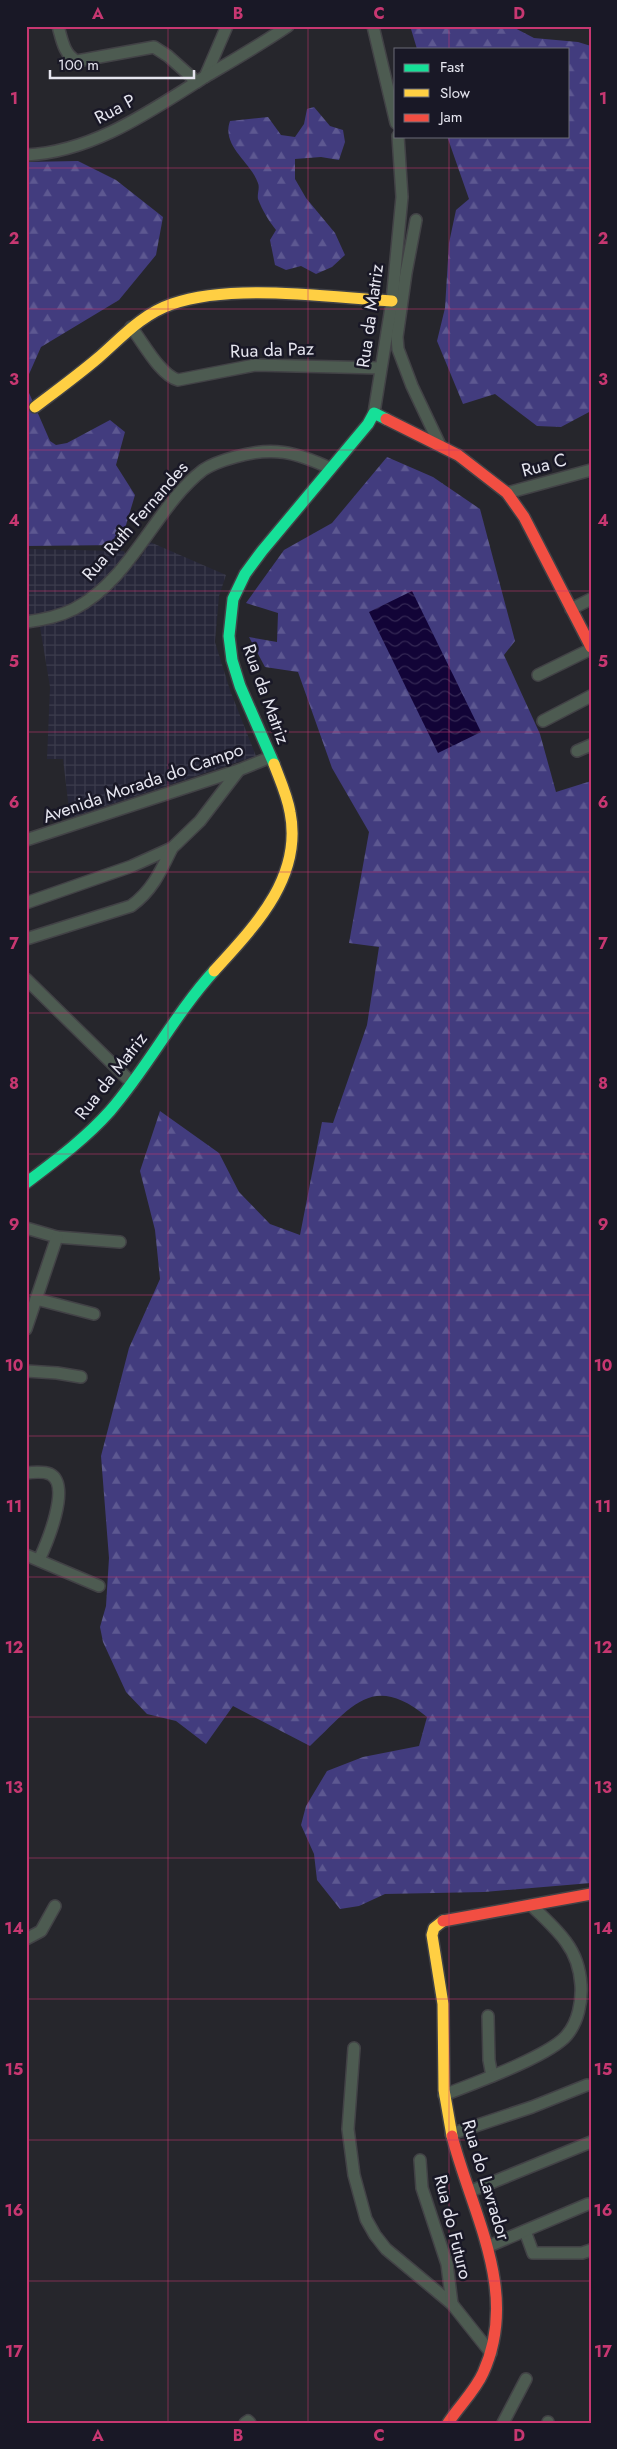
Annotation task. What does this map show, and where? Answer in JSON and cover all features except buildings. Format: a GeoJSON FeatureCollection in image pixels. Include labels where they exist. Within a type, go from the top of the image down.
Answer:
{"type":"FeatureCollection","features":[{"type":"Feature","properties":{"kind":"street"},"geometry":{"type":"LineString","coordinates":[[58,26],[66,52],[77,62],[154,47],[201,80],[227,26]]}},
{"type":"Feature","properties":{"kind":"street","name":"Rua P"},"geometry":{"type":"LineString","coordinates":[[26,155],[75,146],[97,139],[201,80],[288,26]]}},
{"type":"Feature","properties":{"kind":"street"},"geometry":{"type":"LineString","coordinates":[[373,26],[394,115]]}},
{"type":"Feature","properties":{"kind":"street","name":"Rua da Matriz"},"geometry":{"type":"LineString","coordinates":[[26,1183],[87,1135],[132,1084],[184,1007],[264,915],[286,875],[291,854],[290,814],[271,757],[234,666],[228,644],[230,610],[236,594],[256,560],[368,424],[374,412],[392,300],[402,196],[398,138]]}},
{"type":"Feature","properties":{"kind":"street"},"geometry":{"type":"LineString","coordinates":[[416,220],[397,337],[398,349],[412,386],[439,443]]}},
{"type":"Feature","properties":{"kind":"street"},"geometry":{"type":"LineString","coordinates":[[35,407],[99,357],[131,327],[171,304],[220,294],[274,293],[322,298],[392,300]]}},
{"type":"Feature","properties":{"kind":"street","name":"Rua da Paz"},"geometry":{"type":"LineString","coordinates":[[131,327],[164,371],[171,378],[178,380],[256,365],[380,368]]}},
{"type":"Feature","properties":{"kind":"street"},"geometry":{"type":"LineString","coordinates":[[374,412],[439,443],[476,468],[507,494],[524,518],[591,648],[538,675]]}},
{"type":"Feature","properties":{"kind":"street","name":"Rua Ruth Fernandes"},"geometry":{"type":"LineString","coordinates":[[26,622],[74,609],[106,585],[133,556],[189,482],[205,469],[247,454],[269,451],[295,454],[330,468]]}},
{"type":"Feature","properties":{"kind":"street","name":"Rua C"},"geometry":{"type":"LineString","coordinates":[[507,494],[591,470]]}},
{"type":"Feature","properties":{"kind":"street"},"geometry":{"type":"LineString","coordinates":[[571,609],[591,599]]}},
{"type":"Feature","properties":{"kind":"street"},"geometry":{"type":"LineString","coordinates":[[543,721],[591,696]]}},
{"type":"Feature","properties":{"kind":"street"},"geometry":{"type":"LineString","coordinates":[[577,751],[591,745]]}},
{"type":"Feature","properties":{"kind":"street","name":"Avenida Morada do Campo"},"geometry":{"type":"LineString","coordinates":[[26,840],[239,770],[271,757]]}},
{"type":"Feature","properties":{"kind":"street"},"geometry":{"type":"LineString","coordinates":[[26,939],[131,906],[143,897],[152,885],[172,848],[200,821],[239,770]]}},
{"type":"Feature","properties":{"kind":"street"},"geometry":{"type":"LineString","coordinates":[[26,903],[132,866],[172,848]]}},
{"type":"Feature","properties":{"kind":"street"},"geometry":{"type":"LineString","coordinates":[[26,978],[132,1084]]}},
{"type":"Feature","properties":{"kind":"street"},"geometry":{"type":"LineString","coordinates":[[26,1228],[58,1237],[120,1242]]}},
{"type":"Feature","properties":{"kind":"street"},"geometry":{"type":"LineString","coordinates":[[26,1329],[58,1237]]}},
{"type":"Feature","properties":{"kind":"street"},"geometry":{"type":"LineString","coordinates":[[36,1299],[94,1314]]}},
{"type":"Feature","properties":{"kind":"street"},"geometry":{"type":"LineString","coordinates":[[26,1371],[81,1377]]}},
{"type":"Feature","properties":{"kind":"street"},"geometry":{"type":"LineString","coordinates":[[26,1473],[41,1472],[54,1478],[57,1509],[51,1532],[39,1560]]}},
{"type":"Feature","properties":{"kind":"street"},"geometry":{"type":"LineString","coordinates":[[26,1555],[99,1586]]}},
{"type":"Feature","properties":{"kind":"street"},"geometry":{"type":"LineString","coordinates":[[532,1906],[591,1894]]}},
{"type":"Feature","properties":{"kind":"street"},"geometry":{"type":"LineString","coordinates":[[26,1939],[41,1931],[55,1906]]}},
{"type":"Feature","properties":{"kind":"street"},"geometry":{"type":"LineString","coordinates":[[444,2096],[492,2076],[556,2045],[570,2032],[578,2016],[581,1992],[580,1972],[575,1957],[566,1942],[532,1906]]}},
{"type":"Feature","properties":{"kind":"street","name":"Rua do Lavrador"},"geometry":{"type":"LineString","coordinates":[[448,2423],[475,2385],[490,2353],[497,2314],[494,2270],[489,2246],[451,2134],[444,2096],[443,2003],[432,1935],[434,1928],[439,1922],[448,1919],[532,1906]]}},
{"type":"Feature","properties":{"kind":"street"},"geometry":{"type":"LineString","coordinates":[[488,2016],[488,2051],[492,2076]]}},
{"type":"Feature","properties":{"kind":"street"},"geometry":{"type":"LineString","coordinates":[[354,2048],[348,2129],[354,2175],[366,2219],[386,2249],[452,2304],[490,2353]]}},
{"type":"Feature","properties":{"kind":"street"},"geometry":{"type":"LineString","coordinates":[[451,2134],[516,2113],[587,2085]]}},
{"type":"Feature","properties":{"kind":"street"},"geometry":{"type":"LineString","coordinates":[[471,2191],[591,2142]]}},
{"type":"Feature","properties":{"kind":"street","name":"Rua do Futuro"},"geometry":{"type":"LineString","coordinates":[[420,2160],[422,2188],[446,2264],[452,2304]]}},
{"type":"Feature","properties":{"kind":"street"},"geometry":{"type":"LineString","coordinates":[[489,2246],[588,2204]]}},
{"type":"Feature","properties":{"kind":"street"},"geometry":{"type":"LineString","coordinates":[[525,2231],[533,2253],[582,2253],[591,2250]]}},
{"type":"Feature","properties":{"kind":"street"},"geometry":{"type":"LineString","coordinates":[[503,2423],[526,2379]]}},
{"type":"Feature","properties":{"kind":"street"},"geometry":{"type":"LineString","coordinates":[[244,2423],[248,2421],[250,2423]]}},
{"type":"Feature","properties":{"kind":"shaded area"},"geometry":{"type":"Polygon","coordinates":[[[150,542],[226,575],[219,596],[215,642],[230,690],[256,756],[70,818],[63,759],[47,759],[50,687],[40,627],[26,627],[26,549],[124,551],[128,563],[133,565],[150,542]]]}},
{"type":"Feature","properties":{"kind":"green space"},"geometry":{"type":"Polygon","coordinates":[[[413,26],[511,26],[534,38],[578,42],[591,46],[591,411],[561,427],[537,426],[495,394],[463,404],[437,341],[445,308],[449,243],[456,210],[469,199],[448,138],[570,138],[570,48],[417,48],[411,29],[413,26]]]}},
{"type":"Feature","properties":{"kind":"green space"},"geometry":{"type":"Polygon","coordinates":[[[314,107],[330,126],[343,130],[345,142],[339,160],[321,157],[295,159],[295,179],[306,198],[335,233],[345,255],[332,267],[316,274],[301,266],[286,270],[275,265],[270,240],[276,230],[258,199],[259,185],[233,146],[228,130],[230,121],[268,117],[281,135],[295,137],[304,124],[307,109],[314,107]]]}},
{"type":"Feature","properties":{"kind":"green space"},"geometry":{"type":"Polygon","coordinates":[[[78,161],[116,180],[163,217],[156,255],[119,300],[41,347],[26,381],[26,162],[78,161]]]}},
{"type":"Feature","properties":{"kind":"green space"},"geometry":{"type":"Polygon","coordinates":[[[26,386],[50,441],[56,445],[67,443],[110,420],[125,432],[116,465],[135,495],[120,545],[26,546],[26,386]]]}},
{"type":"Feature","properties":{"kind":"green space"},"geometry":{"type":"Polygon","coordinates":[[[387,457],[433,477],[480,509],[515,641],[504,655],[540,734],[556,792],[591,781],[591,1883],[484,1892],[385,1894],[359,1906],[340,1909],[317,1880],[314,1854],[301,1825],[306,1806],[327,1771],[363,1757],[419,1746],[427,1717],[408,1704],[391,1697],[377,1696],[364,1700],[351,1708],[310,1746],[233,1706],[206,1744],[176,1721],[147,1714],[126,1692],[103,1642],[100,1627],[106,1606],[109,1558],[101,1456],[129,1348],[160,1279],[155,1230],[140,1171],[160,1111],[219,1153],[239,1192],[270,1224],[300,1235],[322,1122],[333,1123],[367,1025],[379,947],[349,943],[369,832],[332,768],[298,672],[265,667],[249,637],[277,642],[278,613],[246,603],[284,550],[332,523],[387,457]]]}},
{"type":"Feature","properties":{"kind":"water"},"geometry":{"type":"Polygon","coordinates":[[[412,591],[481,732],[438,753],[369,612],[412,591]]]}},
{"type":"Feature","properties":{"kind":"traffic: fast"},"geometry":{"type":"LineString","coordinates":[[274,764],[240,686],[232,660],[229,636],[233,599],[245,574],[262,551],[368,424],[374,413],[386,419]]}},
{"type":"Feature","properties":{"kind":"traffic: fast"},"geometry":{"type":"LineString","coordinates":[[26,1183],[59,1158],[110,1111],[214,971]]}},
{"type":"Feature","properties":{"kind":"traffic: slow"},"geometry":{"type":"LineString","coordinates":[[35,407],[90,364],[141,320],[172,304],[223,294],[251,293],[280,293],[392,301]]}},
{"type":"Feature","properties":{"kind":"traffic: slow"},"geometry":{"type":"LineString","coordinates":[[214,971],[245,936],[272,899],[282,879],[289,858],[292,836],[290,812],[274,764]]}},
{"type":"Feature","properties":{"kind":"traffic: slow"},"geometry":{"type":"LineString","coordinates":[[443,1921],[434,1928],[432,1935],[443,2004],[444,2090],[452,2136]]}},
{"type":"Feature","properties":{"kind":"traffic: jam"},"geometry":{"type":"LineString","coordinates":[[386,419],[458,455],[507,493],[524,517],[591,647]]}},
{"type":"Feature","properties":{"kind":"traffic: jam"},"geometry":{"type":"LineString","coordinates":[[443,1921],[591,1894]]}},
{"type":"Feature","properties":{"kind":"traffic: jam"},"geometry":{"type":"LineString","coordinates":[[448,2423],[476,2386],[483,2373],[493,2343],[497,2313],[495,2283],[489,2253],[452,2136]]}}]}
